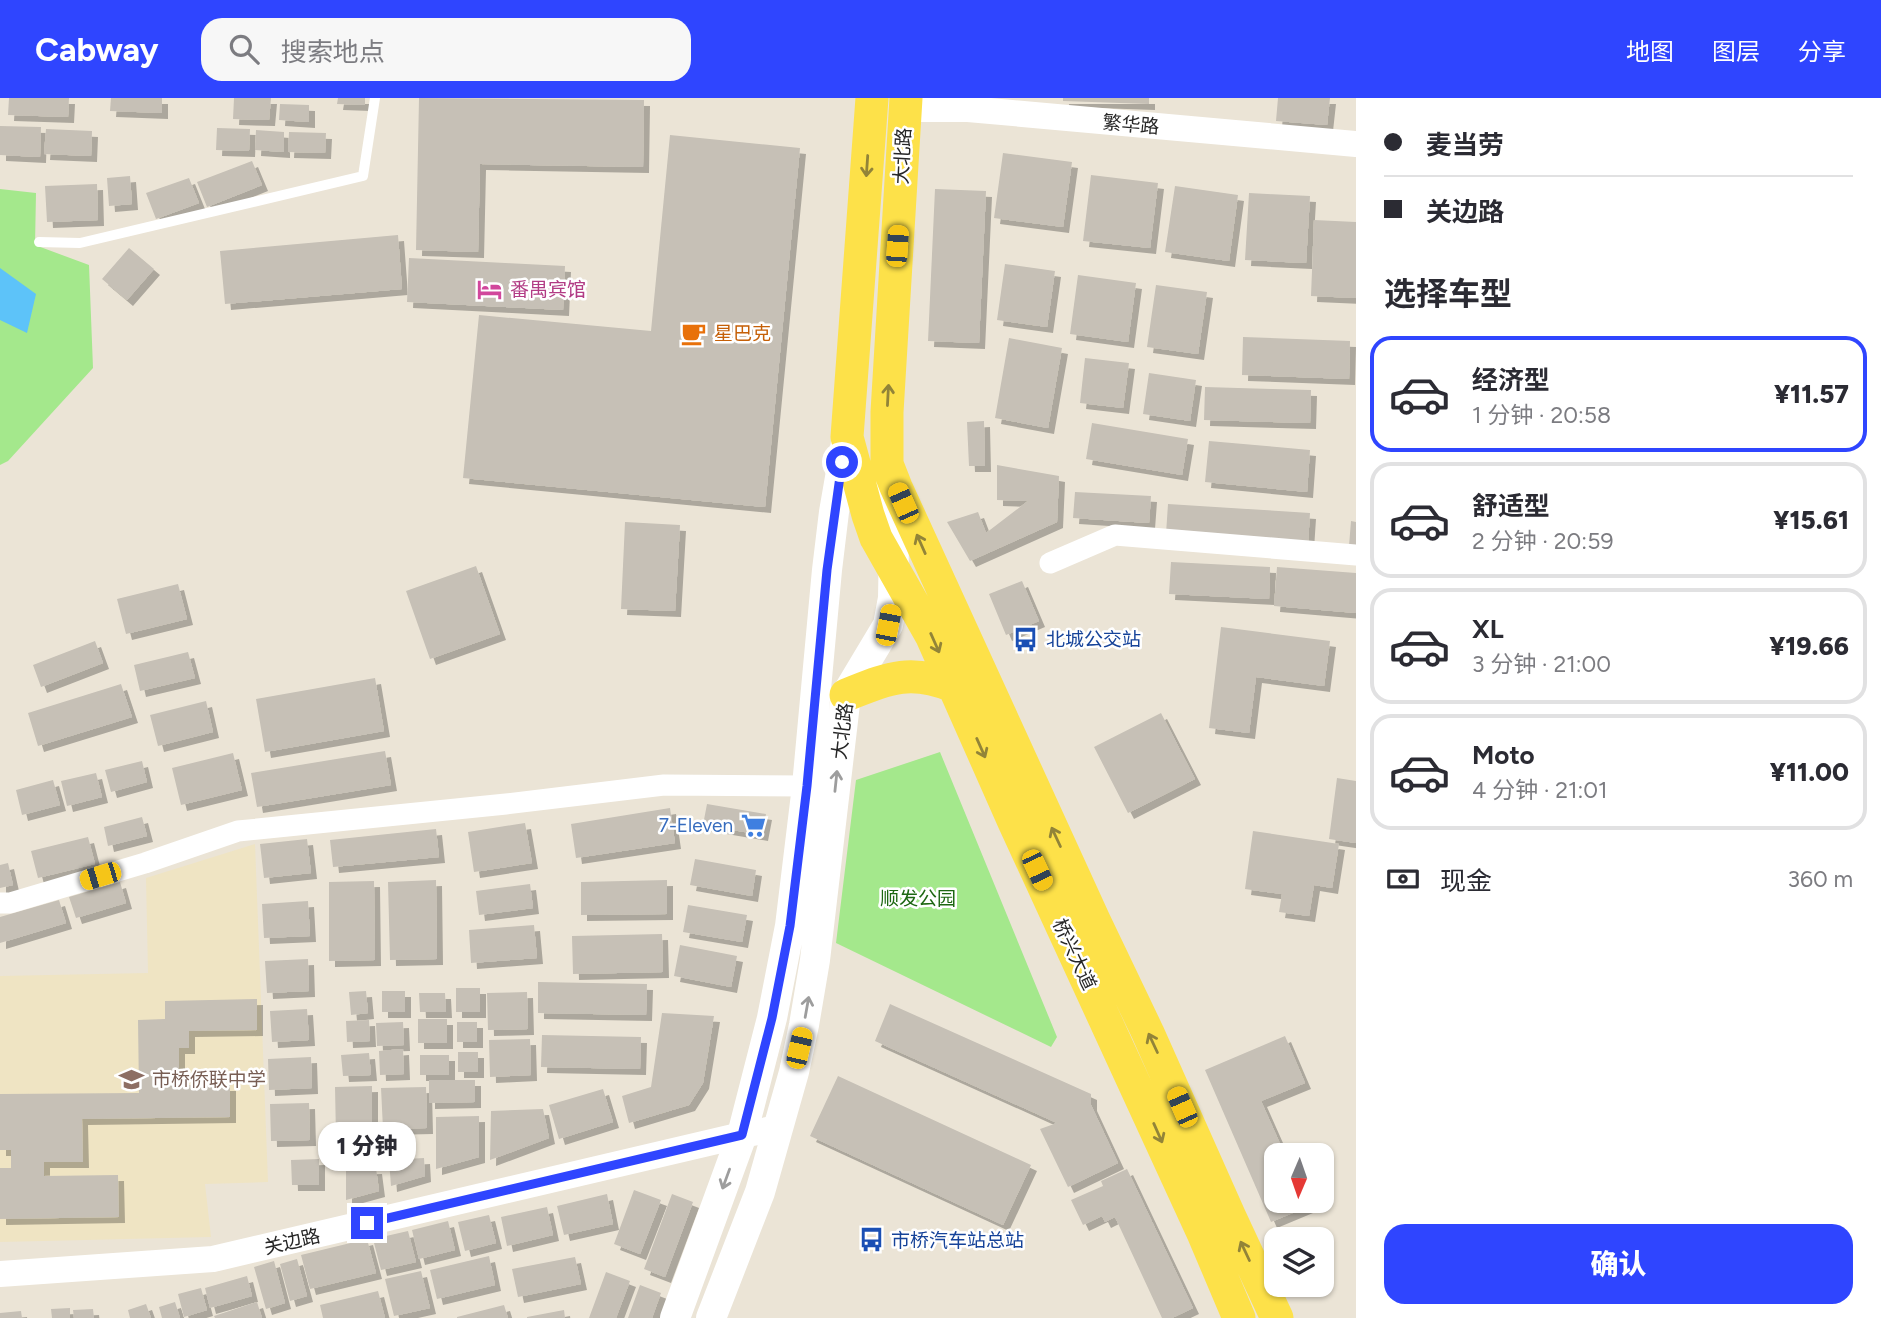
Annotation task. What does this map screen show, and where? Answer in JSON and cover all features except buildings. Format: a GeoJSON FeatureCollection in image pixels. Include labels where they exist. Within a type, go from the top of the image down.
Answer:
{"type":"FeatureCollection","features":[{"type":"Feature","properties":{"kind":"main road","name":"大北路"},"geometry":{"type":"LineString","coordinates":[[675,1318],[742,1135],[772,1018],[790,926],[807,786],[827,570],[847,436],[872,98]]}},
{"type":"Feature","properties":{"kind":"main road","name":"大北路"},"geometry":{"type":"LineString","coordinates":[[711,1318],[750,1220],[796,1060],[815,960],[845,695],[888,625],[893,598],[895,570],[887,464],[887,398],[905,103]]}},
{"type":"Feature","properties":{"kind":"main road","name":"桥兴大道"},"geometry":{"type":"LineString","coordinates":[[847,436],[876,538],[932,637],[1180,1182],[1239,1318]]}},
{"type":"Feature","properties":{"kind":"main road","name":"桥兴大道"},"geometry":{"type":"LineString","coordinates":[[887,464],[1277,1318]]}},
{"type":"Feature","properties":{"kind":"main road"},"geometry":{"type":"LineString","coordinates":[[845,695],[885,679],[902,676],[930,678],[953,686]]}},
{"type":"Feature","properties":{"kind":"street","name":"繁华路"},"geometry":{"type":"LineString","coordinates":[[905,103],[1356,145]]}},
{"type":"Feature","properties":{"kind":"street"},"geometry":{"type":"LineString","coordinates":[[1050,563],[1115,536],[1356,555]]}},
{"type":"Feature","properties":{"kind":"street"},"geometry":{"type":"LineString","coordinates":[[0,903],[10,903],[145,863],[238,831],[664,785],[807,786]]}},
{"type":"Feature","properties":{"kind":"street","name":"关边路"},"geometry":{"type":"LineString","coordinates":[[0,1274],[213,1259],[778,1128]]}},
{"type":"Feature","properties":{"kind":"lane"},"geometry":{"type":"LineString","coordinates":[[39,242],[80,243],[363,176],[375,98]]}},
{"type":"Feature","properties":{"kind":"shaded area","name":"市桥侨联中学"},"geometry":{"type":"Polygon","coordinates":[[[255,844],[268,1182],[205,1184],[211,1237],[0,1242],[0,976],[148,973],[146,878],[255,844]]]}},
{"type":"Feature","properties":{"kind":"green space"},"geometry":{"type":"Polygon","coordinates":[[[0,189],[36,193],[35,245],[89,265],[93,368],[8,461],[0,465],[0,189]]]}},
{"type":"Feature","properties":{"kind":"green space","name":"顺发公园"},"geometry":{"type":"Polygon","coordinates":[[[940,752],[1057,1037],[1051,1047],[836,943],[856,780],[940,752]]]}},
{"type":"Feature","properties":{"kind":"water"},"geometry":{"type":"Polygon","coordinates":[[[0,268],[36,294],[27,333],[0,320],[0,268]]]}},
{"type":"Feature","properties":{"kind":"place","name":"番禺宾馆"},"geometry":{"type":"Point","coordinates":[490,289]}},
{"type":"Feature","properties":{"kind":"place","name":"星巴克"},"geometry":{"type":"Point","coordinates":[694,333]}},
{"type":"Feature","properties":{"kind":"place","name":"北城公交站"},"geometry":{"type":"Point","coordinates":[1026,639]}},
{"type":"Feature","properties":{"kind":"place","name":"7-Eleven"},"geometry":{"type":"Point","coordinates":[753,825]}},
{"type":"Feature","properties":{"kind":"place","name":"市桥侨联中学"},"geometry":{"type":"Point","coordinates":[132,1079]}},
{"type":"Feature","properties":{"kind":"place","name":"市桥汽车站总站"},"geometry":{"type":"Point","coordinates":[871,1240]}},
{"type":"Feature","properties":{"kind":"route"},"geometry":{"type":"LineString","coordinates":[[367,1223],[742,1135],[772,1018],[790,926],[807,786],[827,570],[842,462]]}}]}
